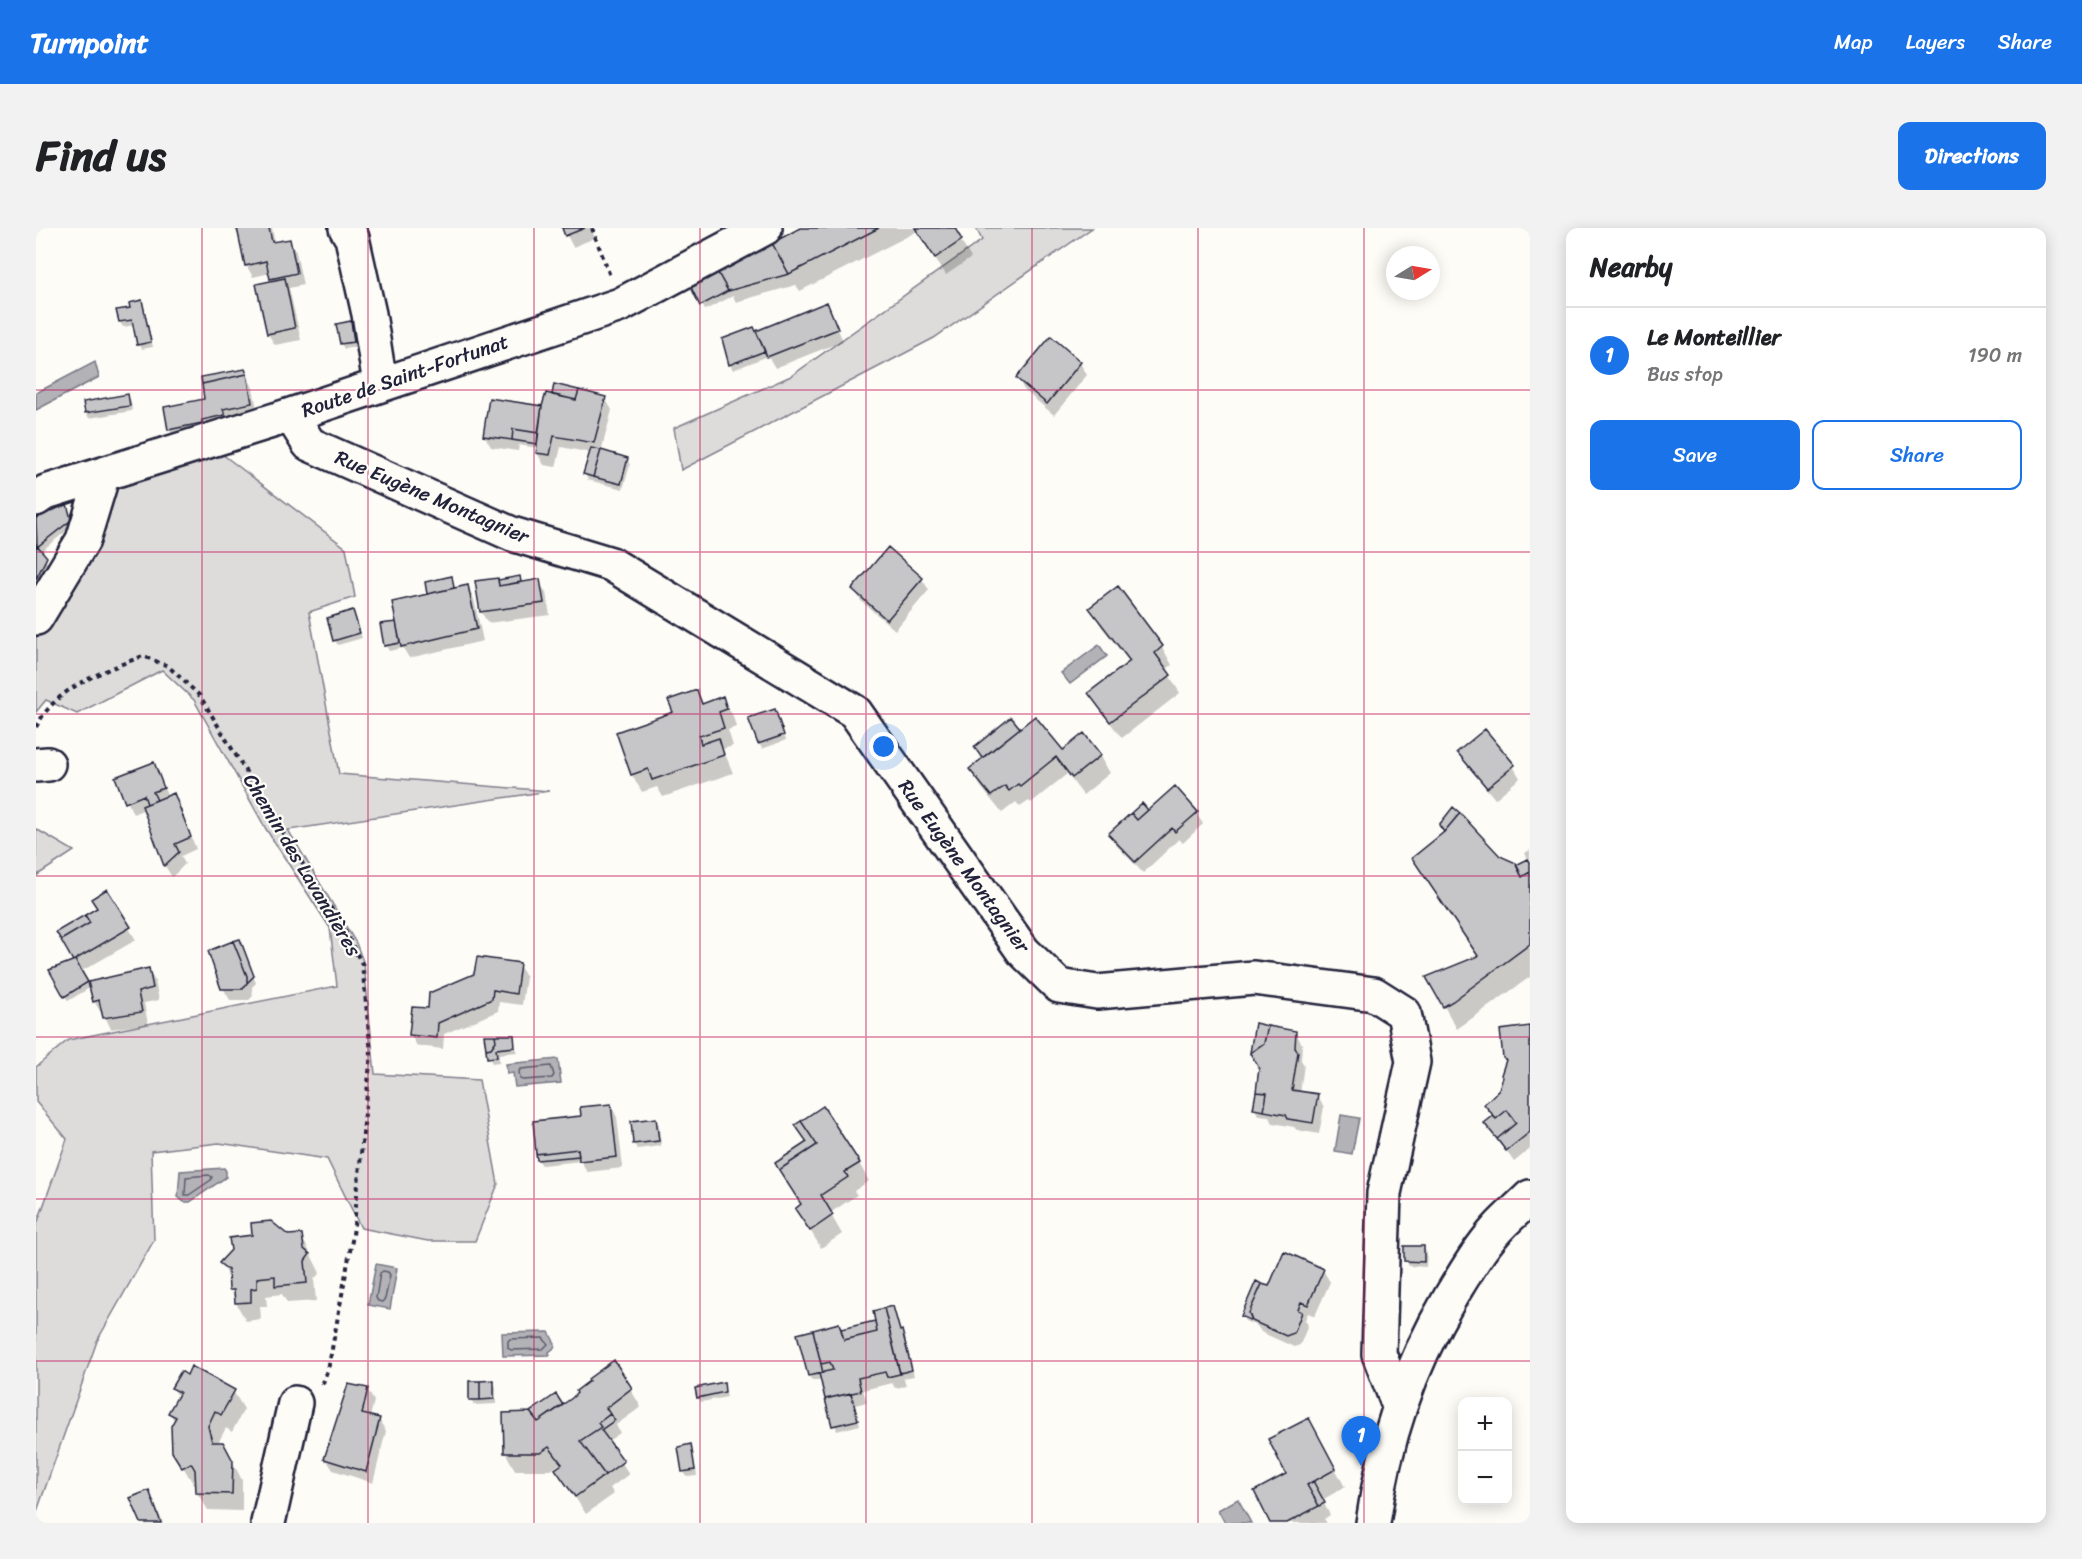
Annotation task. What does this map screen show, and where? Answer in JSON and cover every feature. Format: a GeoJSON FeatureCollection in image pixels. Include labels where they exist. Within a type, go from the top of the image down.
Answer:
{"type":"FeatureCollection","features":[{"type":"Feature","properties":{"kind":"street"},"geometry":{"type":"LineString","coordinates":[[346,228],[352,238],[369,314],[380,384]]}},
{"type":"Feature","properties":{"kind":"street","name":"Route de Saint-Fortunat"},"geometry":{"type":"LineString","coordinates":[[39,490],[103,474],[291,415],[620,304],[765,228]]}},
{"type":"Feature","properties":{"kind":"street","name":"Rue Eugène Montagnier"},"geometry":{"type":"LineString","coordinates":[[291,415],[309,444],[512,534],[611,564],[855,712],[1023,951],[1059,986],[1097,992],[1254,978],[1374,994],[1404,1013],[1413,1062],[1384,1193],[1379,1354],[1398,1406]]}},
{"type":"Feature","properties":{"kind":"street"},"geometry":{"type":"LineString","coordinates":[[36,618],[83,540],[103,474]]}},
{"type":"Feature","properties":{"kind":"street"},"geometry":{"type":"LineString","coordinates":[[1373,1523],[1387,1446],[1398,1406],[1433,1327],[1467,1269],[1497,1230],[1530,1197]]}},
{"type":"Feature","properties":{"kind":"street"},"geometry":{"type":"LineString","coordinates":[[268,1523],[308,1396]]}},
{"type":"Feature","properties":{"kind":"path"},"geometry":{"type":"LineString","coordinates":[[592,228],[620,304]]}},
{"type":"Feature","properties":{"kind":"path","name":"Chemin des Lavandières"},"geometry":{"type":"LineString","coordinates":[[36,727],[50,706],[74,688],[95,677],[143,656],[168,666],[200,696],[343,927],[362,964],[371,1053],[352,1235],[329,1365],[308,1396]]}},
{"type":"Feature","properties":{"kind":"shaded area"},"geometry":{"type":"Polygon","coordinates":[[[976,228],[1092,228],[934,338],[681,470],[674,428],[791,376],[982,240],[976,228]]]}},
{"type":"Feature","properties":{"kind":"shaded area"},"geometry":{"type":"Polygon","coordinates":[[[222,454],[346,548],[355,597],[309,612],[339,774],[549,791],[288,830],[356,943],[364,964],[375,1074],[479,1080],[498,1184],[475,1241],[428,1241],[361,1228],[327,1159],[219,1143],[151,1151],[154,1240],[97,1341],[36,1514],[36,1227],[67,1139],[36,1102],[36,1067],[68,1040],[337,986],[330,928],[266,829],[194,700],[162,670],[77,714],[46,700],[36,712],[36,638],[91,543],[109,484],[222,454]]]}},
{"type":"Feature","properties":{"kind":"shaded area"},"geometry":{"type":"Polygon","coordinates":[[[36,829],[74,851],[36,876],[36,829]]]}},
{"type":"Feature","properties":{"kind":"water"},"geometry":{"type":"Polygon","coordinates":[[[95,362],[99,377],[36,410],[36,393],[95,362]]]}},
{"type":"Feature","properties":{"kind":"water"},"geometry":{"type":"Polygon","coordinates":[[[1099,645],[1107,656],[1070,684],[1061,673],[1099,645]]]}},
{"type":"Feature","properties":{"kind":"water"},"geometry":{"type":"Polygon","coordinates":[[[558,1059],[561,1083],[515,1087],[513,1073],[507,1074],[506,1064],[558,1059]]]}},
{"type":"Feature","properties":{"kind":"water"},"geometry":{"type":"Polygon","coordinates":[[[1341,1115],[1359,1118],[1352,1154],[1335,1151],[1341,1115]]]}},
{"type":"Feature","properties":{"kind":"water"},"geometry":{"type":"Polygon","coordinates":[[[224,1168],[226,1177],[190,1202],[184,1202],[178,1197],[180,1171],[224,1168]]]}},
{"type":"Feature","properties":{"kind":"water"},"geometry":{"type":"Polygon","coordinates":[[[376,1264],[397,1268],[390,1309],[368,1305],[376,1264]]]}},
{"type":"Feature","properties":{"kind":"water"},"geometry":{"type":"Polygon","coordinates":[[[549,1332],[555,1344],[549,1352],[550,1355],[503,1356],[502,1333],[549,1332]]]}},
{"type":"Feature","properties":{"kind":"water"},"geometry":{"type":"Polygon","coordinates":[[[1238,1499],[1251,1523],[1225,1523],[1218,1510],[1238,1499]]]}},
{"type":"Feature","properties":{"kind":"building"},"geometry":{"type":"Polygon","coordinates":[[[237,228],[269,228],[272,242],[290,239],[297,273],[270,279],[266,261],[245,266],[237,228]]]}},
{"type":"Feature","properties":{"kind":"building"},"geometry":{"type":"Polygon","coordinates":[[[562,228],[585,228],[565,236],[562,228]]]}},
{"type":"Feature","properties":{"kind":"building"},"geometry":{"type":"Polygon","coordinates":[[[800,228],[879,228],[789,274],[772,243],[800,228]]]}},
{"type":"Feature","properties":{"kind":"building"},"geometry":{"type":"Polygon","coordinates":[[[915,228],[955,228],[962,240],[935,258],[915,228]]]}},
{"type":"Feature","properties":{"kind":"building"},"geometry":{"type":"Polygon","coordinates":[[[772,243],[789,274],[728,291],[717,271],[772,243]]]}},
{"type":"Feature","properties":{"kind":"building"},"geometry":{"type":"Polygon","coordinates":[[[717,271],[728,291],[700,306],[690,285],[717,271]]]}},
{"type":"Feature","properties":{"kind":"building"},"geometry":{"type":"Polygon","coordinates":[[[285,278],[295,328],[267,334],[256,284],[285,278]]]}},
{"type":"Feature","properties":{"kind":"building"},"geometry":{"type":"Polygon","coordinates":[[[142,300],[151,342],[137,345],[132,320],[119,322],[116,310],[130,308],[129,303],[142,300]]]}},
{"type":"Feature","properties":{"kind":"building"},"geometry":{"type":"Polygon","coordinates":[[[827,302],[838,329],[767,357],[756,331],[827,302]]]}},
{"type":"Feature","properties":{"kind":"building"},"geometry":{"type":"Polygon","coordinates":[[[351,321],[354,342],[340,344],[336,324],[351,321]]]}},
{"type":"Feature","properties":{"kind":"building"},"geometry":{"type":"Polygon","coordinates":[[[754,327],[765,351],[729,365],[722,339],[754,327]]]}},
{"type":"Feature","properties":{"kind":"building"},"geometry":{"type":"Polygon","coordinates":[[[1051,336],[1081,362],[1047,404],[1016,378],[1051,336]]]}},
{"type":"Feature","properties":{"kind":"building"},"geometry":{"type":"Polygon","coordinates":[[[245,369],[247,374],[202,384],[201,377],[245,369]]]}},
{"type":"Feature","properties":{"kind":"building"},"geometry":{"type":"Polygon","coordinates":[[[247,374],[252,403],[223,409],[225,415],[202,420],[202,423],[168,430],[164,407],[204,399],[202,384],[247,374]]]}},
{"type":"Feature","properties":{"kind":"building"},"geometry":{"type":"Polygon","coordinates":[[[554,384],[579,390],[576,400],[552,395],[554,384]]]}},
{"type":"Feature","properties":{"kind":"building"},"geometry":{"type":"Polygon","coordinates":[[[579,390],[606,397],[594,443],[554,436],[550,455],[536,453],[542,406],[546,393],[576,400],[579,390]]]}},
{"type":"Feature","properties":{"kind":"building"},"geometry":{"type":"Polygon","coordinates":[[[128,394],[130,406],[85,413],[83,402],[128,394]]]}},
{"type":"Feature","properties":{"kind":"building"},"geometry":{"type":"Polygon","coordinates":[[[489,398],[542,406],[538,433],[513,429],[512,440],[483,436],[489,398]]]}},
{"type":"Feature","properties":{"kind":"building"},"geometry":{"type":"Polygon","coordinates":[[[513,429],[538,433],[537,444],[512,440],[513,429]]]}},
{"type":"Feature","properties":{"kind":"building"},"geometry":{"type":"Polygon","coordinates":[[[591,448],[601,450],[593,477],[583,474],[591,448]]]}},
{"type":"Feature","properties":{"kind":"building"},"geometry":{"type":"Polygon","coordinates":[[[601,450],[628,458],[621,484],[593,477],[601,450]]]}},
{"type":"Feature","properties":{"kind":"building"},"geometry":{"type":"Polygon","coordinates":[[[67,504],[70,521],[37,547],[36,518],[67,504]]]}},
{"type":"Feature","properties":{"kind":"building"},"geometry":{"type":"Polygon","coordinates":[[[36,544],[47,557],[36,579],[36,544]]]}},
{"type":"Feature","properties":{"kind":"building"},"geometry":{"type":"Polygon","coordinates":[[[888,547],[923,578],[887,620],[852,589],[888,547]]]}},
{"type":"Feature","properties":{"kind":"building"},"geometry":{"type":"Polygon","coordinates":[[[452,576],[454,588],[427,594],[425,582],[452,576]]]}},
{"type":"Feature","properties":{"kind":"building"},"geometry":{"type":"Polygon","coordinates":[[[520,576],[521,582],[499,586],[498,580],[520,576]]]}},
{"type":"Feature","properties":{"kind":"building"},"geometry":{"type":"Polygon","coordinates":[[[498,578],[499,586],[540,579],[544,603],[480,612],[475,581],[498,578]]]}},
{"type":"Feature","properties":{"kind":"building"},"geometry":{"type":"Polygon","coordinates":[[[468,585],[477,629],[401,647],[392,602],[468,585]]]}},
{"type":"Feature","properties":{"kind":"building"},"geometry":{"type":"Polygon","coordinates":[[[1118,586],[1163,646],[1155,653],[1171,675],[1110,722],[1088,693],[1130,661],[1089,608],[1118,586]]]}},
{"type":"Feature","properties":{"kind":"building"},"geometry":{"type":"Polygon","coordinates":[[[353,610],[360,633],[333,641],[327,618],[353,610]]]}},
{"type":"Feature","properties":{"kind":"building"},"geometry":{"type":"Polygon","coordinates":[[[396,622],[400,643],[384,646],[380,624],[396,622]]]}},
{"type":"Feature","properties":{"kind":"building"},"geometry":{"type":"Polygon","coordinates":[[[697,690],[702,704],[723,696],[727,709],[719,712],[724,728],[699,736],[701,744],[719,738],[724,755],[652,780],[648,769],[631,775],[616,732],[673,712],[668,700],[697,690]]]}},
{"type":"Feature","properties":{"kind":"building"},"geometry":{"type":"Polygon","coordinates":[[[775,709],[784,735],[758,744],[748,718],[775,709]]]}},
{"type":"Feature","properties":{"kind":"building"},"geometry":{"type":"Polygon","coordinates":[[[1035,716],[1063,750],[1084,733],[1101,755],[1072,778],[1056,757],[1020,786],[1018,784],[1009,791],[1005,786],[991,796],[969,769],[1035,716]]]}},
{"type":"Feature","properties":{"kind":"building"},"geometry":{"type":"Polygon","coordinates":[[[1011,717],[1020,728],[982,758],[974,747],[1011,717]]]}},
{"type":"Feature","properties":{"kind":"building"},"geometry":{"type":"Polygon","coordinates":[[[1485,729],[1515,765],[1487,788],[1457,752],[1485,729]]]}},
{"type":"Feature","properties":{"kind":"building"},"geometry":{"type":"Polygon","coordinates":[[[154,762],[164,788],[153,792],[157,800],[147,804],[144,795],[125,803],[115,777],[154,762]]]}},
{"type":"Feature","properties":{"kind":"building"},"geometry":{"type":"Polygon","coordinates":[[[1175,786],[1198,812],[1175,832],[1172,828],[1135,862],[1108,834],[1131,813],[1137,820],[1175,786]]]}},
{"type":"Feature","properties":{"kind":"building"},"geometry":{"type":"Polygon","coordinates":[[[174,793],[191,837],[175,844],[179,852],[164,866],[142,806],[174,793]]]}},
{"type":"Feature","properties":{"kind":"building"},"geometry":{"type":"Polygon","coordinates":[[[1142,803],[1148,810],[1137,820],[1131,813],[1142,803]]]}},
{"type":"Feature","properties":{"kind":"building"},"geometry":{"type":"Polygon","coordinates":[[[1453,807],[1460,813],[1444,832],[1439,825],[1453,807]]]}},
{"type":"Feature","properties":{"kind":"building"},"geometry":{"type":"Polygon","coordinates":[[[1460,813],[1500,856],[1516,863],[1522,877],[1530,872],[1530,944],[1443,1007],[1426,977],[1478,956],[1412,858],[1444,832],[1460,813]]]}},
{"type":"Feature","properties":{"kind":"building"},"geometry":{"type":"Polygon","coordinates":[[[1528,859],[1530,872],[1522,877],[1516,865],[1528,859]]]}},
{"type":"Feature","properties":{"kind":"building"},"geometry":{"type":"Polygon","coordinates":[[[107,889],[131,927],[73,961],[61,940],[90,923],[85,915],[97,908],[91,899],[107,889]]]}},
{"type":"Feature","properties":{"kind":"building"},"geometry":{"type":"Polygon","coordinates":[[[85,915],[90,923],[61,940],[56,932],[85,915]]]}},
{"type":"Feature","properties":{"kind":"building"},"geometry":{"type":"Polygon","coordinates":[[[240,939],[254,976],[247,983],[247,976],[233,941],[240,939]]]}},
{"type":"Feature","properties":{"kind":"building"},"geometry":{"type":"Polygon","coordinates":[[[233,941],[247,976],[247,983],[243,989],[221,989],[208,951],[233,941]]]}},
{"type":"Feature","properties":{"kind":"building"},"geometry":{"type":"Polygon","coordinates":[[[477,957],[520,963],[516,994],[493,990],[492,999],[438,1023],[437,1038],[409,1035],[412,1007],[428,1008],[429,993],[474,974],[477,957]]]}},
{"type":"Feature","properties":{"kind":"building"},"geometry":{"type":"Polygon","coordinates":[[[75,960],[88,982],[64,997],[49,970],[75,960]]]}},
{"type":"Feature","properties":{"kind":"building"},"geometry":{"type":"Polygon","coordinates":[[[149,968],[153,988],[138,992],[142,1012],[103,1018],[99,1000],[93,1002],[88,982],[149,968]]]}},
{"type":"Feature","properties":{"kind":"building"},"geometry":{"type":"Polygon","coordinates":[[[1255,1023],[1268,1026],[1264,1043],[1250,1053],[1255,1023]]]}},
{"type":"Feature","properties":{"kind":"building"},"geometry":{"type":"Polygon","coordinates":[[[1268,1026],[1296,1031],[1295,1048],[1298,1052],[1292,1090],[1318,1094],[1313,1123],[1288,1119],[1286,1115],[1264,1111],[1267,1093],[1256,1092],[1259,1068],[1250,1053],[1264,1043],[1268,1026]]]}},
{"type":"Feature","properties":{"kind":"building"},"geometry":{"type":"Polygon","coordinates":[[[1530,1026],[1530,1132],[1506,1151],[1497,1139],[1516,1123],[1507,1110],[1496,1119],[1484,1104],[1499,1090],[1503,1077],[1501,1075],[1506,1060],[1503,1058],[1500,1030],[1530,1026]]]}},
{"type":"Feature","properties":{"kind":"building"},"geometry":{"type":"Polygon","coordinates":[[[484,1035],[495,1035],[496,1041],[491,1048],[486,1049],[484,1035]]]}},
{"type":"Feature","properties":{"kind":"building"},"geometry":{"type":"Polygon","coordinates":[[[495,1035],[514,1035],[515,1047],[496,1049],[497,1057],[487,1058],[486,1049],[491,1048],[496,1041],[495,1035]]]}},
{"type":"Feature","properties":{"kind":"building"},"geometry":{"type":"Polygon","coordinates":[[[1256,1092],[1267,1093],[1264,1111],[1253,1109],[1256,1092]]]}},
{"type":"Feature","properties":{"kind":"building"},"geometry":{"type":"Polygon","coordinates":[[[611,1104],[617,1157],[579,1161],[578,1149],[536,1154],[533,1121],[581,1116],[580,1107],[611,1104]]]}},
{"type":"Feature","properties":{"kind":"building"},"geometry":{"type":"Polygon","coordinates":[[[823,1106],[860,1163],[845,1172],[848,1177],[821,1195],[833,1215],[810,1231],[795,1209],[801,1204],[779,1170],[817,1145],[801,1121],[823,1106]]]}},
{"type":"Feature","properties":{"kind":"building"},"geometry":{"type":"Polygon","coordinates":[[[1507,1110],[1516,1123],[1497,1139],[1484,1123],[1493,1116],[1496,1119],[1507,1110]]]}},
{"type":"Feature","properties":{"kind":"building"},"geometry":{"type":"Polygon","coordinates":[[[656,1118],[659,1141],[633,1144],[631,1121],[656,1118]]]}},
{"type":"Feature","properties":{"kind":"building"},"geometry":{"type":"Polygon","coordinates":[[[801,1121],[817,1145],[779,1170],[775,1163],[807,1142],[795,1125],[801,1121]]]}},
{"type":"Feature","properties":{"kind":"building"},"geometry":{"type":"Polygon","coordinates":[[[578,1149],[579,1156],[537,1160],[536,1154],[578,1149]]]}},
{"type":"Feature","properties":{"kind":"building"},"geometry":{"type":"Polygon","coordinates":[[[271,1221],[288,1235],[302,1234],[304,1249],[310,1254],[305,1261],[307,1283],[275,1286],[275,1276],[257,1278],[257,1288],[251,1289],[251,1302],[235,1303],[234,1290],[229,1290],[228,1270],[219,1263],[231,1250],[229,1238],[252,1235],[251,1223],[271,1221]]]}},
{"type":"Feature","properties":{"kind":"building"},"geometry":{"type":"Polygon","coordinates":[[[1404,1246],[1424,1246],[1424,1262],[1404,1261],[1404,1246]]]}},
{"type":"Feature","properties":{"kind":"building"},"geometry":{"type":"Polygon","coordinates":[[[1284,1251],[1324,1269],[1308,1305],[1301,1302],[1298,1310],[1302,1312],[1294,1333],[1286,1336],[1252,1321],[1249,1313],[1262,1284],[1269,1286],[1284,1251]]]}},
{"type":"Feature","properties":{"kind":"building"},"geometry":{"type":"Polygon","coordinates":[[[1256,1281],[1262,1284],[1249,1313],[1252,1321],[1241,1316],[1256,1281]]]}},
{"type":"Feature","properties":{"kind":"building"},"geometry":{"type":"Polygon","coordinates":[[[893,1306],[912,1370],[900,1373],[884,1308],[893,1306]]]}},
{"type":"Feature","properties":{"kind":"building"},"geometry":{"type":"Polygon","coordinates":[[[884,1308],[900,1374],[887,1377],[885,1372],[858,1378],[861,1391],[825,1399],[819,1373],[833,1370],[830,1362],[821,1364],[813,1330],[839,1323],[844,1340],[877,1332],[873,1311],[884,1308]]]}},
{"type":"Feature","properties":{"kind":"building"},"geometry":{"type":"Polygon","coordinates":[[[875,1321],[877,1332],[844,1340],[841,1329],[875,1321]]]}},
{"type":"Feature","properties":{"kind":"building"},"geometry":{"type":"Polygon","coordinates":[[[813,1330],[823,1373],[808,1376],[797,1334],[813,1330]]]}},
{"type":"Feature","properties":{"kind":"building"},"geometry":{"type":"Polygon","coordinates":[[[614,1360],[632,1388],[606,1408],[610,1414],[598,1423],[601,1427],[580,1441],[605,1475],[575,1497],[555,1469],[562,1464],[549,1447],[540,1453],[504,1453],[503,1413],[530,1412],[538,1422],[572,1398],[577,1393],[576,1391],[589,1381],[588,1379],[614,1360]]]}},
{"type":"Feature","properties":{"kind":"building"},"geometry":{"type":"Polygon","coordinates":[[[191,1366],[235,1390],[221,1415],[215,1411],[208,1426],[212,1442],[223,1442],[233,1461],[232,1494],[196,1493],[195,1470],[191,1463],[182,1468],[172,1452],[171,1426],[176,1417],[168,1413],[180,1392],[171,1388],[181,1371],[187,1375],[191,1366]]]}},
{"type":"Feature","properties":{"kind":"building"},"geometry":{"type":"Polygon","coordinates":[[[494,1380],[494,1399],[480,1400],[480,1381],[494,1380]]]}},
{"type":"Feature","properties":{"kind":"building"},"geometry":{"type":"Polygon","coordinates":[[[469,1381],[480,1381],[480,1400],[469,1400],[469,1381]]]}},
{"type":"Feature","properties":{"kind":"building"},"geometry":{"type":"Polygon","coordinates":[[[724,1382],[725,1392],[697,1398],[695,1388],[724,1382]]]}},
{"type":"Feature","properties":{"kind":"building"},"geometry":{"type":"Polygon","coordinates":[[[348,1384],[368,1388],[362,1414],[380,1418],[366,1472],[324,1459],[348,1384]]]}},
{"type":"Feature","properties":{"kind":"building"},"geometry":{"type":"Polygon","coordinates":[[[851,1393],[858,1420],[832,1426],[825,1399],[851,1393]]]}},
{"type":"Feature","properties":{"kind":"building"},"geometry":{"type":"Polygon","coordinates":[[[556,1394],[563,1405],[538,1422],[530,1412],[556,1394]]]}},
{"type":"Feature","properties":{"kind":"building"},"geometry":{"type":"Polygon","coordinates":[[[610,1414],[615,1420],[601,1430],[624,1461],[605,1475],[580,1441],[601,1427],[598,1423],[610,1414]]]}},
{"type":"Feature","properties":{"kind":"building"},"geometry":{"type":"Polygon","coordinates":[[[1309,1418],[1336,1469],[1307,1485],[1319,1506],[1287,1523],[1270,1523],[1254,1491],[1286,1474],[1268,1439],[1309,1418]]]}},
{"type":"Feature","properties":{"kind":"building"},"geometry":{"type":"Polygon","coordinates":[[[691,1444],[695,1470],[682,1472],[678,1447],[691,1444]]]}},
{"type":"Feature","properties":{"kind":"building"},"geometry":{"type":"Polygon","coordinates":[[[1313,1481],[1325,1503],[1319,1506],[1307,1485],[1313,1481]]]}},
{"type":"Feature","properties":{"kind":"building"},"geometry":{"type":"Polygon","coordinates":[[[149,1490],[161,1523],[141,1523],[130,1498],[149,1490]]]}},
{"type":"Feature","properties":{"kind":"place","name":"Le Monteillier"},"geometry":{"type":"Point","coordinates":[1361,1466]}}]}
